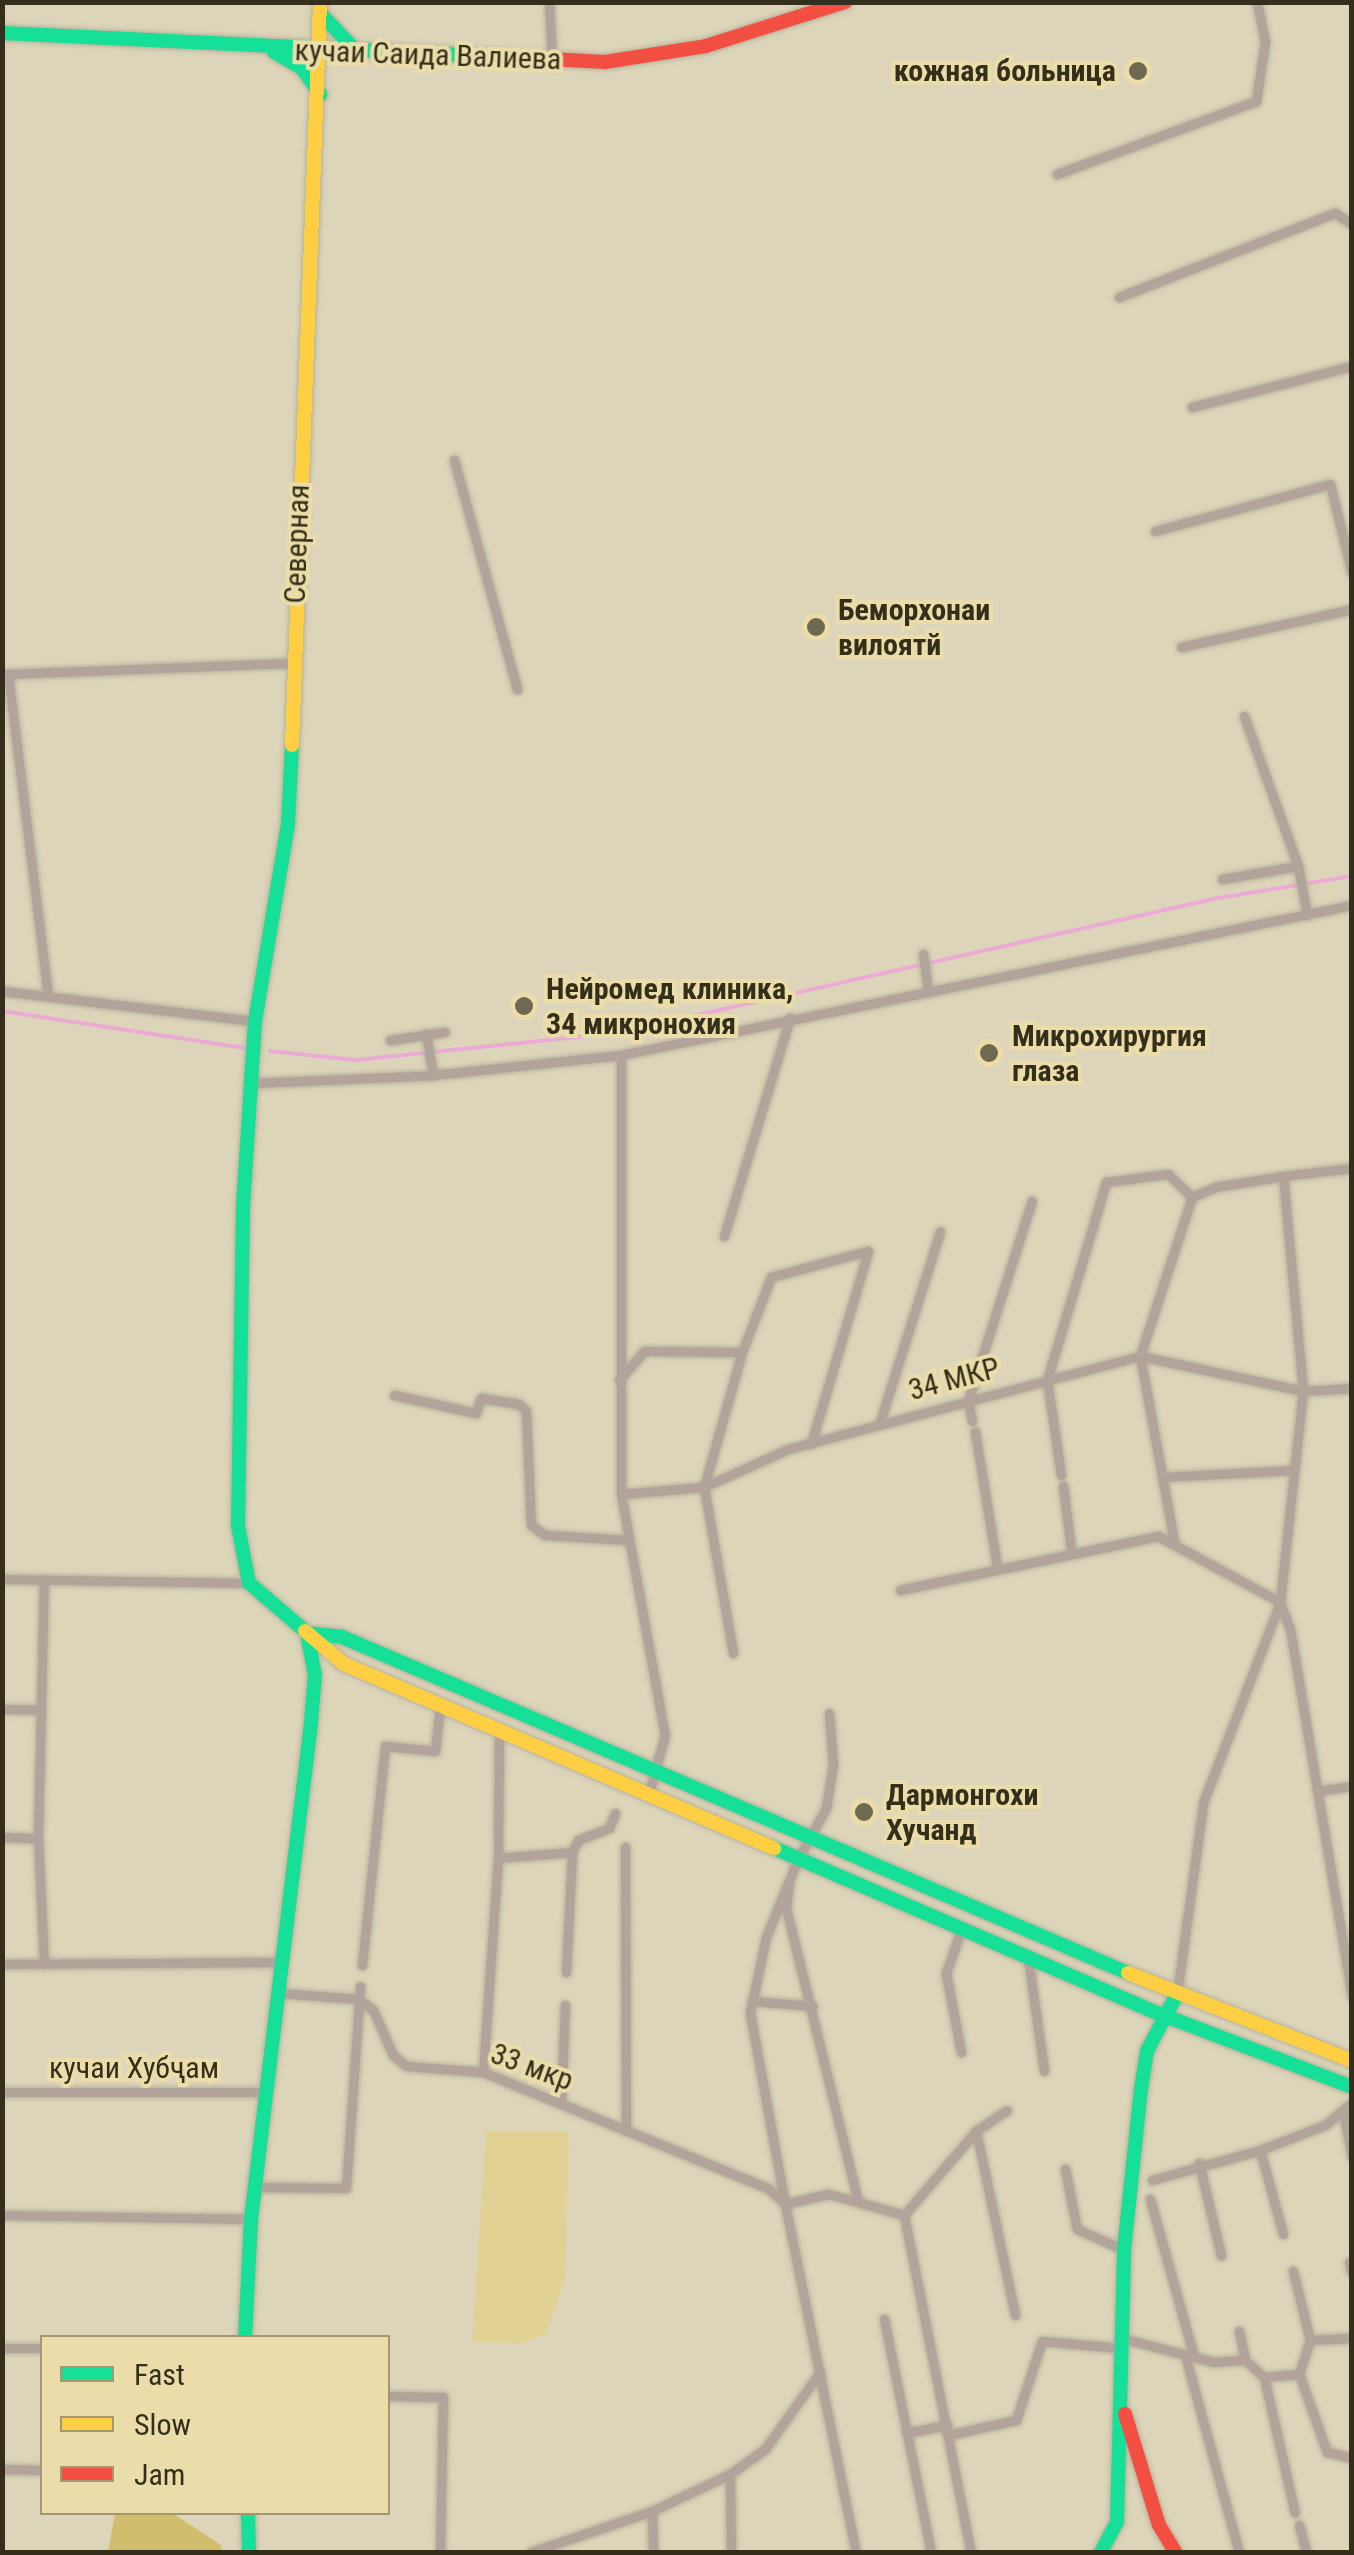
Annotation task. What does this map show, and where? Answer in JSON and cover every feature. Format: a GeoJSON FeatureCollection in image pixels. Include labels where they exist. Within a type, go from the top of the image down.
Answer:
{"type":"FeatureCollection","features":[{"type":"Feature","properties":{"kind":"main road","name":"кучаи Саида Валиева"},"geometry":{"type":"LineString","coordinates":[[2,32],[359,53],[606,62],[706,46],[846,2]]}},
{"type":"Feature","properties":{"kind":"main road","name":"Северная"},"geometry":{"type":"LineString","coordinates":[[249,1583],[238,1526],[244,1208],[255,1021],[288,824],[292,663],[321,96],[320,7]]}},
{"type":"Feature","properties":{"kind":"main road"},"geometry":{"type":"LineString","coordinates":[[320,7],[334,34],[359,53]]}},
{"type":"Feature","properties":{"kind":"main road"},"geometry":{"type":"LineString","coordinates":[[264,48],[296,63],[321,96]]}},
{"type":"Feature","properties":{"kind":"main road"},"geometry":{"type":"LineString","coordinates":[[249,1583],[344,1664],[499,1734],[1165,2016],[1352,2088]]}},
{"type":"Feature","properties":{"kind":"main road"},"geometry":{"type":"LineString","coordinates":[[306,1632],[342,1637],[1178,1994],[1352,2061]]}},
{"type":"Feature","properties":{"kind":"main road"},"geometry":{"type":"LineString","coordinates":[[245,2335],[251,2218],[316,1674],[306,1632]]}},
{"type":"Feature","properties":{"kind":"main road"},"geometry":{"type":"LineString","coordinates":[[388,1684],[399,1661]]}},
{"type":"Feature","properties":{"kind":"main road"},"geometry":{"type":"LineString","coordinates":[[316,1674],[344,1664]]}},
{"type":"Feature","properties":{"kind":"main road"},"geometry":{"type":"LineString","coordinates":[[1101,2552],[1117,2522],[1124,2250],[1147,2051],[1178,1994]]}},
{"type":"Feature","properties":{"kind":"main road"},"geometry":{"type":"LineString","coordinates":[[1121,2343],[1133,2448],[1175,2552]]}},
{"type":"Feature","properties":{"kind":"main road"},"geometry":{"type":"LineString","coordinates":[[248,2515],[249,2552]]}},
{"type":"Feature","properties":{"kind":"street"},"geometry":{"type":"LineString","coordinates":[[549,2],[552,60]]}},
{"type":"Feature","properties":{"kind":"street"},"geometry":{"type":"LineString","coordinates":[[1058,174],[1256,101],[1265,42],[1258,2]]}},
{"type":"Feature","properties":{"kind":"street"},"geometry":{"type":"LineString","coordinates":[[1118,297],[1335,213],[1352,224]]}},
{"type":"Feature","properties":{"kind":"street"},"geometry":{"type":"LineString","coordinates":[[1192,407],[1352,366]]}},
{"type":"Feature","properties":{"kind":"street"},"geometry":{"type":"LineString","coordinates":[[454,460],[517,689]]}},
{"type":"Feature","properties":{"kind":"street"},"geometry":{"type":"LineString","coordinates":[[1156,532],[1330,484],[1352,573]]}},
{"type":"Feature","properties":{"kind":"street"},"geometry":{"type":"LineString","coordinates":[[1180,646],[1352,610]]}},
{"type":"Feature","properties":{"kind":"street"},"geometry":{"type":"LineString","coordinates":[[48,996],[5,674],[292,663]]}},
{"type":"Feature","properties":{"kind":"street"},"geometry":{"type":"LineString","coordinates":[[1244,716],[1298,866],[1307,915]]}},
{"type":"Feature","properties":{"kind":"street"},"geometry":{"type":"LineString","coordinates":[[1222,878],[1298,866]]}},
{"type":"Feature","properties":{"kind":"street"},"geometry":{"type":"LineString","coordinates":[[253,1083],[433,1075],[621,1055],[1352,906]]}},
{"type":"Feature","properties":{"kind":"street"},"geometry":{"type":"LineString","coordinates":[[923,954],[928,990]]}},
{"type":"Feature","properties":{"kind":"street"},"geometry":{"type":"LineString","coordinates":[[2,991],[255,1021]]}},
{"type":"Feature","properties":{"kind":"street"},"geometry":{"type":"LineString","coordinates":[[724,1236],[790,1018]]}},
{"type":"Feature","properties":{"kind":"street"},"geometry":{"type":"LineString","coordinates":[[390,1040],[444,1032]]}},
{"type":"Feature","properties":{"kind":"street"},"geometry":{"type":"LineString","coordinates":[[426,1034],[433,1075]]}},
{"type":"Feature","properties":{"kind":"street"},"geometry":{"type":"LineString","coordinates":[[621,1055],[618,1380],[622,1494],[665,1735],[659,1773],[648,1797]]}},
{"type":"Feature","properties":{"kind":"street"},"geometry":{"type":"LineString","coordinates":[[1192,1197],[1283,1176],[1352,1168]]}},
{"type":"Feature","properties":{"kind":"street"},"geometry":{"type":"LineString","coordinates":[[1071,1549],[1046,1380],[1106,1182],[1168,1174],[1192,1197]]}},
{"type":"Feature","properties":{"kind":"street"},"geometry":{"type":"LineString","coordinates":[[1178,1994],[1203,1804],[1280,1602],[1302,1391],[1283,1176]]}},
{"type":"Feature","properties":{"kind":"street"},"geometry":{"type":"LineString","coordinates":[[1174,1541],[1140,1356],[1192,1197]]}},
{"type":"Feature","properties":{"kind":"street"},"geometry":{"type":"LineString","coordinates":[[997,1567],[968,1401],[1032,1201]]}},
{"type":"Feature","properties":{"kind":"street"},"geometry":{"type":"LineString","coordinates":[[879,1424],[940,1231]]}},
{"type":"Feature","properties":{"kind":"street"},"geometry":{"type":"LineString","coordinates":[[733,1653],[704,1487],[742,1352],[771,1277],[868,1251],[811,1444]]}},
{"type":"Feature","properties":{"kind":"street"},"geometry":{"type":"LineString","coordinates":[[618,1380],[644,1351],[742,1352]]}},
{"type":"Feature","properties":{"kind":"street"},"geometry":{"type":"LineString","coordinates":[[1140,1356],[1302,1391],[1352,1388]]}},
{"type":"Feature","properties":{"kind":"street","name":"34 МКР"},"geometry":{"type":"LineString","coordinates":[[622,1494],[704,1487],[811,1444],[1140,1356]]}},
{"type":"Feature","properties":{"kind":"street"},"geometry":{"type":"LineString","coordinates":[[394,1395],[476,1413],[481,1398],[519,1404],[526,1411],[532,1525],[545,1535],[628,1540]]}},
{"type":"Feature","properties":{"kind":"street"},"geometry":{"type":"LineString","coordinates":[[1162,1477],[1294,1470]]}},
{"type":"Feature","properties":{"kind":"street"},"geometry":{"type":"LineString","coordinates":[[900,1590],[1071,1549],[1158,1536],[1174,1541],[1280,1602],[1290,1629],[1352,1996]]}},
{"type":"Feature","properties":{"kind":"street"},"geometry":{"type":"LineString","coordinates":[[2,1579],[249,1583]]}},
{"type":"Feature","properties":{"kind":"street"},"geometry":{"type":"LineString","coordinates":[[44,1580],[38,1838],[44,1964]]}},
{"type":"Feature","properties":{"kind":"street"},"geometry":{"type":"LineString","coordinates":[[362,1965],[385,1746],[436,1751],[440,1706]]}},
{"type":"Feature","properties":{"kind":"street"},"geometry":{"type":"LineString","coordinates":[[2,1709],[41,1710]]}},
{"type":"Feature","properties":{"kind":"street"},"geometry":{"type":"LineString","coordinates":[[829,1712],[833,1765],[826,1808],[798,1858],[766,1937],[752,2001],[786,2204],[856,2552]]}},
{"type":"Feature","properties":{"kind":"street"},"geometry":{"type":"LineString","coordinates":[[483,2072],[498,1858],[499,1734]]}},
{"type":"Feature","properties":{"kind":"street"},"geometry":{"type":"LineString","coordinates":[[1317,1791],[1352,1786]]}},
{"type":"Feature","properties":{"kind":"street"},"geometry":{"type":"LineString","coordinates":[[566,1972],[572,1852],[578,1840],[608,1828],[615,1814]]}},
{"type":"Feature","properties":{"kind":"street"},"geometry":{"type":"LineString","coordinates":[[2,1837],[38,1838]]}},
{"type":"Feature","properties":{"kind":"street"},"geometry":{"type":"LineString","coordinates":[[625,1847],[626,2130]]}},
{"type":"Feature","properties":{"kind":"street"},"geometry":{"type":"LineString","coordinates":[[498,1858],[572,1852]]}},
{"type":"Feature","properties":{"kind":"street"},"geometry":{"type":"LineString","coordinates":[[789,1884],[786,1908],[858,2202]]}},
{"type":"Feature","properties":{"kind":"street"},"geometry":{"type":"LineString","coordinates":[[961,1930],[946,1973],[961,2052]]}},
{"type":"Feature","properties":{"kind":"street"},"geometry":{"type":"LineString","coordinates":[[1028,1958],[1044,2071]]}},
{"type":"Feature","properties":{"kind":"street"},"geometry":{"type":"LineString","coordinates":[[2,1964],[280,1962]]}},
{"type":"Feature","properties":{"kind":"street"},"geometry":{"type":"LineString","coordinates":[[255,2186],[346,2188],[360,1986]]}},
{"type":"Feature","properties":{"kind":"street"},"geometry":{"type":"LineString","coordinates":[[278,1993],[359,1999]]}},
{"type":"Feature","properties":{"kind":"street","name":"33 мкр"},"geometry":{"type":"LineString","coordinates":[[359,1999],[374,2010],[393,2056],[406,2066],[483,2072],[769,2188],[786,2204]]}},
{"type":"Feature","properties":{"kind":"street"},"geometry":{"type":"LineString","coordinates":[[752,2001],[813,2006]]}},
{"type":"Feature","properties":{"kind":"street"},"geometry":{"type":"LineString","coordinates":[[561,2103],[566,2005]]}},
{"type":"Feature","properties":{"kind":"street","name":"кучаи Хубҷам"},"geometry":{"type":"LineString","coordinates":[[2,2092],[266,2092]]}},
{"type":"Feature","properties":{"kind":"street"},"geometry":{"type":"LineString","coordinates":[[1152,2180],[1260,2150],[1325,2125],[1352,2102]]}},
{"type":"Feature","properties":{"kind":"street"},"geometry":{"type":"LineString","coordinates":[[904,2215],[976,2131],[1007,2110]]}},
{"type":"Feature","properties":{"kind":"street"},"geometry":{"type":"LineString","coordinates":[[1342,2111],[1352,2157]]}},
{"type":"Feature","properties":{"kind":"street"},"geometry":{"type":"LineString","coordinates":[[976,2131],[1015,2315]]}},
{"type":"Feature","properties":{"kind":"street"},"geometry":{"type":"LineString","coordinates":[[1260,2150],[1283,2234]]}},
{"type":"Feature","properties":{"kind":"street"},"geometry":{"type":"LineString","coordinates":[[1200,2164],[1221,2255]]}},
{"type":"Feature","properties":{"kind":"street"},"geometry":{"type":"LineString","coordinates":[[1065,2169],[1077,2229],[1124,2250]]}},
{"type":"Feature","properties":{"kind":"street"},"geometry":{"type":"LineString","coordinates":[[786,2204],[828,2194],[904,2215]]}},
{"type":"Feature","properties":{"kind":"street"},"geometry":{"type":"LineString","coordinates":[[1150,2199],[1239,2552]]}},
{"type":"Feature","properties":{"kind":"street"},"geometry":{"type":"LineString","coordinates":[[2,2215],[251,2218]]}},
{"type":"Feature","properties":{"kind":"street"},"geometry":{"type":"LineString","coordinates":[[904,2215],[971,2552]]}},
{"type":"Feature","properties":{"kind":"street"},"geometry":{"type":"LineString","coordinates":[[1293,2271],[1310,2340],[1299,2374],[1327,2452],[1352,2458]]}},
{"type":"Feature","properties":{"kind":"street"},"geometry":{"type":"LineString","coordinates":[[884,2318],[931,2552]]}},
{"type":"Feature","properties":{"kind":"street"},"geometry":{"type":"LineString","coordinates":[[1239,2332],[1245,2360],[1264,2377],[1295,2513]]}},
{"type":"Feature","properties":{"kind":"street"},"geometry":{"type":"LineString","coordinates":[[1310,2340],[1352,2338]]}},
{"type":"Feature","properties":{"kind":"street"},"geometry":{"type":"LineString","coordinates":[[906,2433],[1016,2420],[1042,2341],[1121,2343],[1189,2356],[1245,2360]]}},
{"type":"Feature","properties":{"kind":"street"},"geometry":{"type":"LineString","coordinates":[[2,2348],[40,2348]]}},
{"type":"Feature","properties":{"kind":"street"},"geometry":{"type":"LineString","coordinates":[[531,2552],[652,2511],[730,2474],[766,2449],[821,2371]]}},
{"type":"Feature","properties":{"kind":"street"},"geometry":{"type":"LineString","coordinates":[[1264,2377],[1299,2374]]}},
{"type":"Feature","properties":{"kind":"street"},"geometry":{"type":"LineString","coordinates":[[390,2396],[442,2396],[440,2552]]}},
{"type":"Feature","properties":{"kind":"street"},"geometry":{"type":"LineString","coordinates":[[2,2469],[40,2470]]}},
{"type":"Feature","properties":{"kind":"street"},"geometry":{"type":"LineString","coordinates":[[730,2474],[731,2552]]}},
{"type":"Feature","properties":{"kind":"street"},"geometry":{"type":"LineString","coordinates":[[652,2511],[653,2552]]}},
{"type":"Feature","properties":{"kind":"street"},"geometry":{"type":"LineString","coordinates":[[1299,2525],[1306,2552]]}},
{"type":"Feature","properties":{"kind":"street"},"geometry":{"type":"LineString","coordinates":[[570,2540],[570,2552]]}},
{"type":"Feature","properties":{"kind":"shaded area"},"geometry":{"type":"Polygon","coordinates":[[[486,2131],[569,2131],[565,2278],[547,2333],[518,2344],[472,2341],[486,2131]]]}},
{"type":"Feature","properties":{"kind":"shaded area"},"geometry":{"type":"Polygon","coordinates":[[[115,2515],[175,2515],[221,2545],[221,2552],[108,2552],[115,2515]]]}},
{"type":"Feature","properties":{"kind":"waterway"},"geometry":{"type":"LineString","coordinates":[[270,1051],[356,1060],[617,1033],[1218,898],[1352,876]]}},
{"type":"Feature","properties":{"kind":"waterway"},"geometry":{"type":"LineString","coordinates":[[2,1011],[249,1049]]}},
{"type":"Feature","properties":{"kind":"traffic: fast"},"geometry":{"type":"LineString","coordinates":[[322,15],[358,53]]}},
{"type":"Feature","properties":{"kind":"traffic: fast"},"geometry":{"type":"LineString","coordinates":[[2,33],[529,58]]}},
{"type":"Feature","properties":{"kind":"traffic: fast"},"geometry":{"type":"LineString","coordinates":[[274,52],[302,68],[320,94]]}},
{"type":"Feature","properties":{"kind":"traffic: fast"},"geometry":{"type":"LineString","coordinates":[[292,745],[288,824],[255,1021],[243,1208],[238,1526],[249,1583],[305,1631]]}},
{"type":"Feature","properties":{"kind":"traffic: fast"},"geometry":{"type":"LineString","coordinates":[[306,1633],[342,1637],[1128,1973]]}},
{"type":"Feature","properties":{"kind":"traffic: fast"},"geometry":{"type":"LineString","coordinates":[[245,2335],[251,2219],[310,1733],[315,1675],[308,1638]]}},
{"type":"Feature","properties":{"kind":"traffic: fast"},"geometry":{"type":"LineString","coordinates":[[774,1848],[1165,2016],[1352,2087]]}},
{"type":"Feature","properties":{"kind":"traffic: fast"},"geometry":{"type":"LineString","coordinates":[[1101,2552],[1117,2522],[1124,2250],[1141,2089],[1147,2051],[1177,1994]]}},
{"type":"Feature","properties":{"kind":"traffic: fast"},"geometry":{"type":"LineString","coordinates":[[248,2515],[249,2552]]}},
{"type":"Feature","properties":{"kind":"traffic: slow"},"geometry":{"type":"LineString","coordinates":[[292,745],[320,2]]}},
{"type":"Feature","properties":{"kind":"traffic: slow"},"geometry":{"type":"LineString","coordinates":[[305,1631],[344,1664],[774,1848]]}},
{"type":"Feature","properties":{"kind":"traffic: slow"},"geometry":{"type":"LineString","coordinates":[[1128,1973],[1352,2061]]}},
{"type":"Feature","properties":{"kind":"traffic: jam"},"geometry":{"type":"LineString","coordinates":[[529,58],[605,62],[706,46],[845,2]]}},
{"type":"Feature","properties":{"kind":"traffic: jam"},"geometry":{"type":"LineString","coordinates":[[1125,2414],[1159,2525],[1175,2552]]}},
{"type":"Feature","properties":{"kind":"place","name":"кожная больница"},"geometry":{"type":"Point","coordinates":[1138,71]}},
{"type":"Feature","properties":{"kind":"place","name":"Беморхонаи вилоятй"},"geometry":{"type":"Point","coordinates":[816,627]}},
{"type":"Feature","properties":{"kind":"place","name":"Нейромед клиника, 34 микронохия"},"geometry":{"type":"Point","coordinates":[524,1006]}},
{"type":"Feature","properties":{"kind":"place","name":"Микрохирургия глаза"},"geometry":{"type":"Point","coordinates":[989,1053]}},
{"type":"Feature","properties":{"kind":"place","name":"Дармонгохи Хучанд"},"geometry":{"type":"Point","coordinates":[864,1812]}}]}
